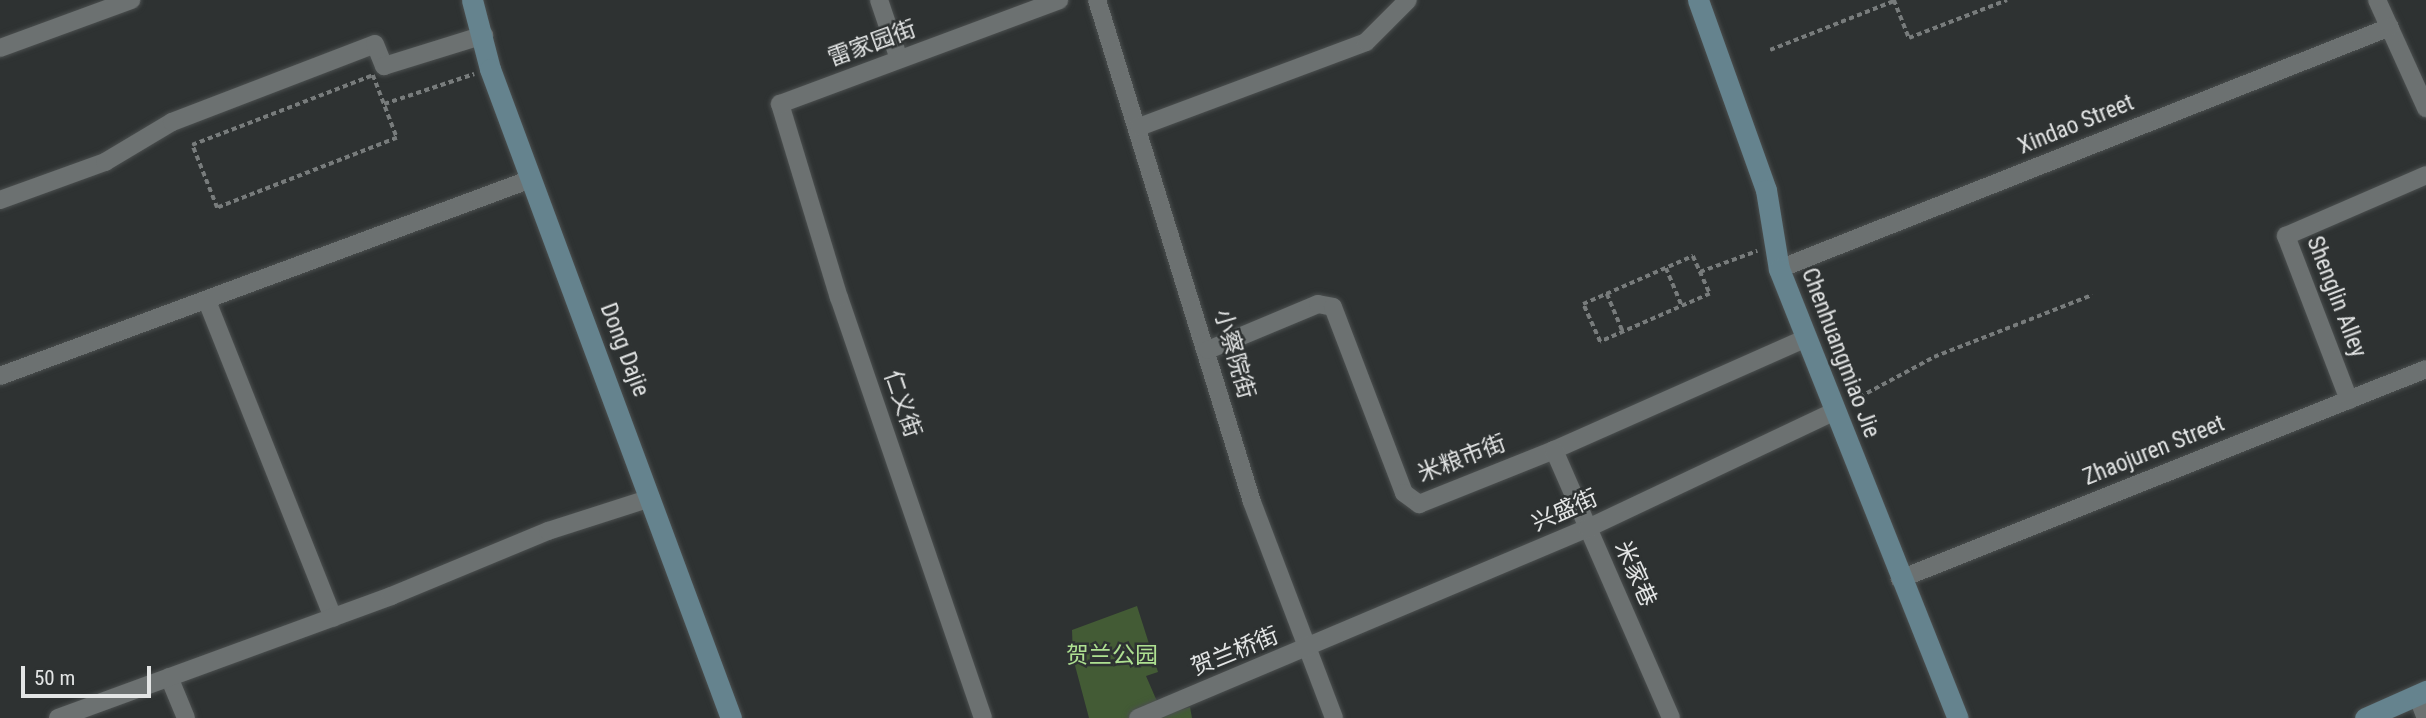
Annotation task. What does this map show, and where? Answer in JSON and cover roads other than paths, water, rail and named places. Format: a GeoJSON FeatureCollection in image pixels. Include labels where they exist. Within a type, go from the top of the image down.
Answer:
{"type":"FeatureCollection","features":[{"type":"Feature","properties":{"kind":"street"},"geometry":{"type":"LineString","coordinates":[[0,48],[131,0]]}},
{"type":"Feature","properties":{"kind":"street","name":"Dong Dajie"},"geometry":{"type":"LineString","coordinates":[[472,0],[484,35],[490,69],[731,718]]}},
{"type":"Feature","properties":{"kind":"street"},"geometry":{"type":"LineString","coordinates":[[879,0],[899,60]]}},
{"type":"Feature","properties":{"kind":"street","name":"雷家园街"},"geometry":{"type":"LineString","coordinates":[[780,104],[1059,0]]}},
{"type":"Feature","properties":{"kind":"street","name":"小察院街"},"geometry":{"type":"LineString","coordinates":[[1097,0],[1208,350],[1252,502],[1311,648],[1334,718]]}},
{"type":"Feature","properties":{"kind":"street"},"geometry":{"type":"LineString","coordinates":[[1139,127],[1366,42],[1408,0]]}},
{"type":"Feature","properties":{"kind":"street","name":"Chenhuangmiao Jie"},"geometry":{"type":"LineString","coordinates":[[1698,0],[1766,190],[1779,269],[1900,579],[1958,718]]}},
{"type":"Feature","properties":{"kind":"street"},"geometry":{"type":"LineString","coordinates":[[2377,0],[2426,108]]}},
{"type":"Feature","properties":{"kind":"street","name":"Xindao Street"},"geometry":{"type":"LineString","coordinates":[[1779,269],[2390,27]]}},
{"type":"Feature","properties":{"kind":"street"},"geometry":{"type":"LineString","coordinates":[[0,200],[105,162],[185,117],[375,44],[384,66],[484,35]]}},
{"type":"Feature","properties":{"kind":"street","name":"仁义街"},"geometry":{"type":"LineString","coordinates":[[780,104],[844,311],[983,718]]}},
{"type":"Feature","properties":{"kind":"street","name":"Shenglin Alley"},"geometry":{"type":"LineString","coordinates":[[2349,400],[2286,236],[2426,175]]}},
{"type":"Feature","properties":{"kind":"street"},"geometry":{"type":"LineString","coordinates":[[0,376],[531,179]]}},
{"type":"Feature","properties":{"kind":"street"},"geometry":{"type":"LineString","coordinates":[[207,301],[333,618]]}},
{"type":"Feature","properties":{"kind":"street","name":"米粮市街"},"geometry":{"type":"LineString","coordinates":[[1208,350],[1318,304],[1333,307],[1404,493],[1419,504],[1554,450],[1805,339]]}},
{"type":"Feature","properties":{"kind":"street","name":"Zhaojuren Street"},"geometry":{"type":"LineString","coordinates":[[1900,579],[2426,369]]}},
{"type":"Feature","properties":{"kind":"street","name":"兴盛街"},"geometry":{"type":"LineString","coordinates":[[1311,648],[1588,528],[1835,411]]}},
{"type":"Feature","properties":{"kind":"street","name":"米家巷"},"geometry":{"type":"LineString","coordinates":[[1554,450],[1671,718]]}},
{"type":"Feature","properties":{"kind":"street"},"geometry":{"type":"LineString","coordinates":[[58,718],[333,618],[548,531],[651,498]]}},
{"type":"Feature","properties":{"kind":"street","name":"贺兰桥街"},"geometry":{"type":"LineString","coordinates":[[1138,718],[1311,648]]}},
{"type":"Feature","properties":{"kind":"street"},"geometry":{"type":"LineString","coordinates":[[169,677],[186,718]]}},
{"type":"Feature","properties":{"kind":"street"},"geometry":{"type":"LineString","coordinates":[[2365,718],[2421,693],[2426,718]]}},
{"type":"Feature","properties":{"kind":"park label","name":"贺兰公园"},"geometry":{"type":"Point","coordinates":[1112,656]}}]}
